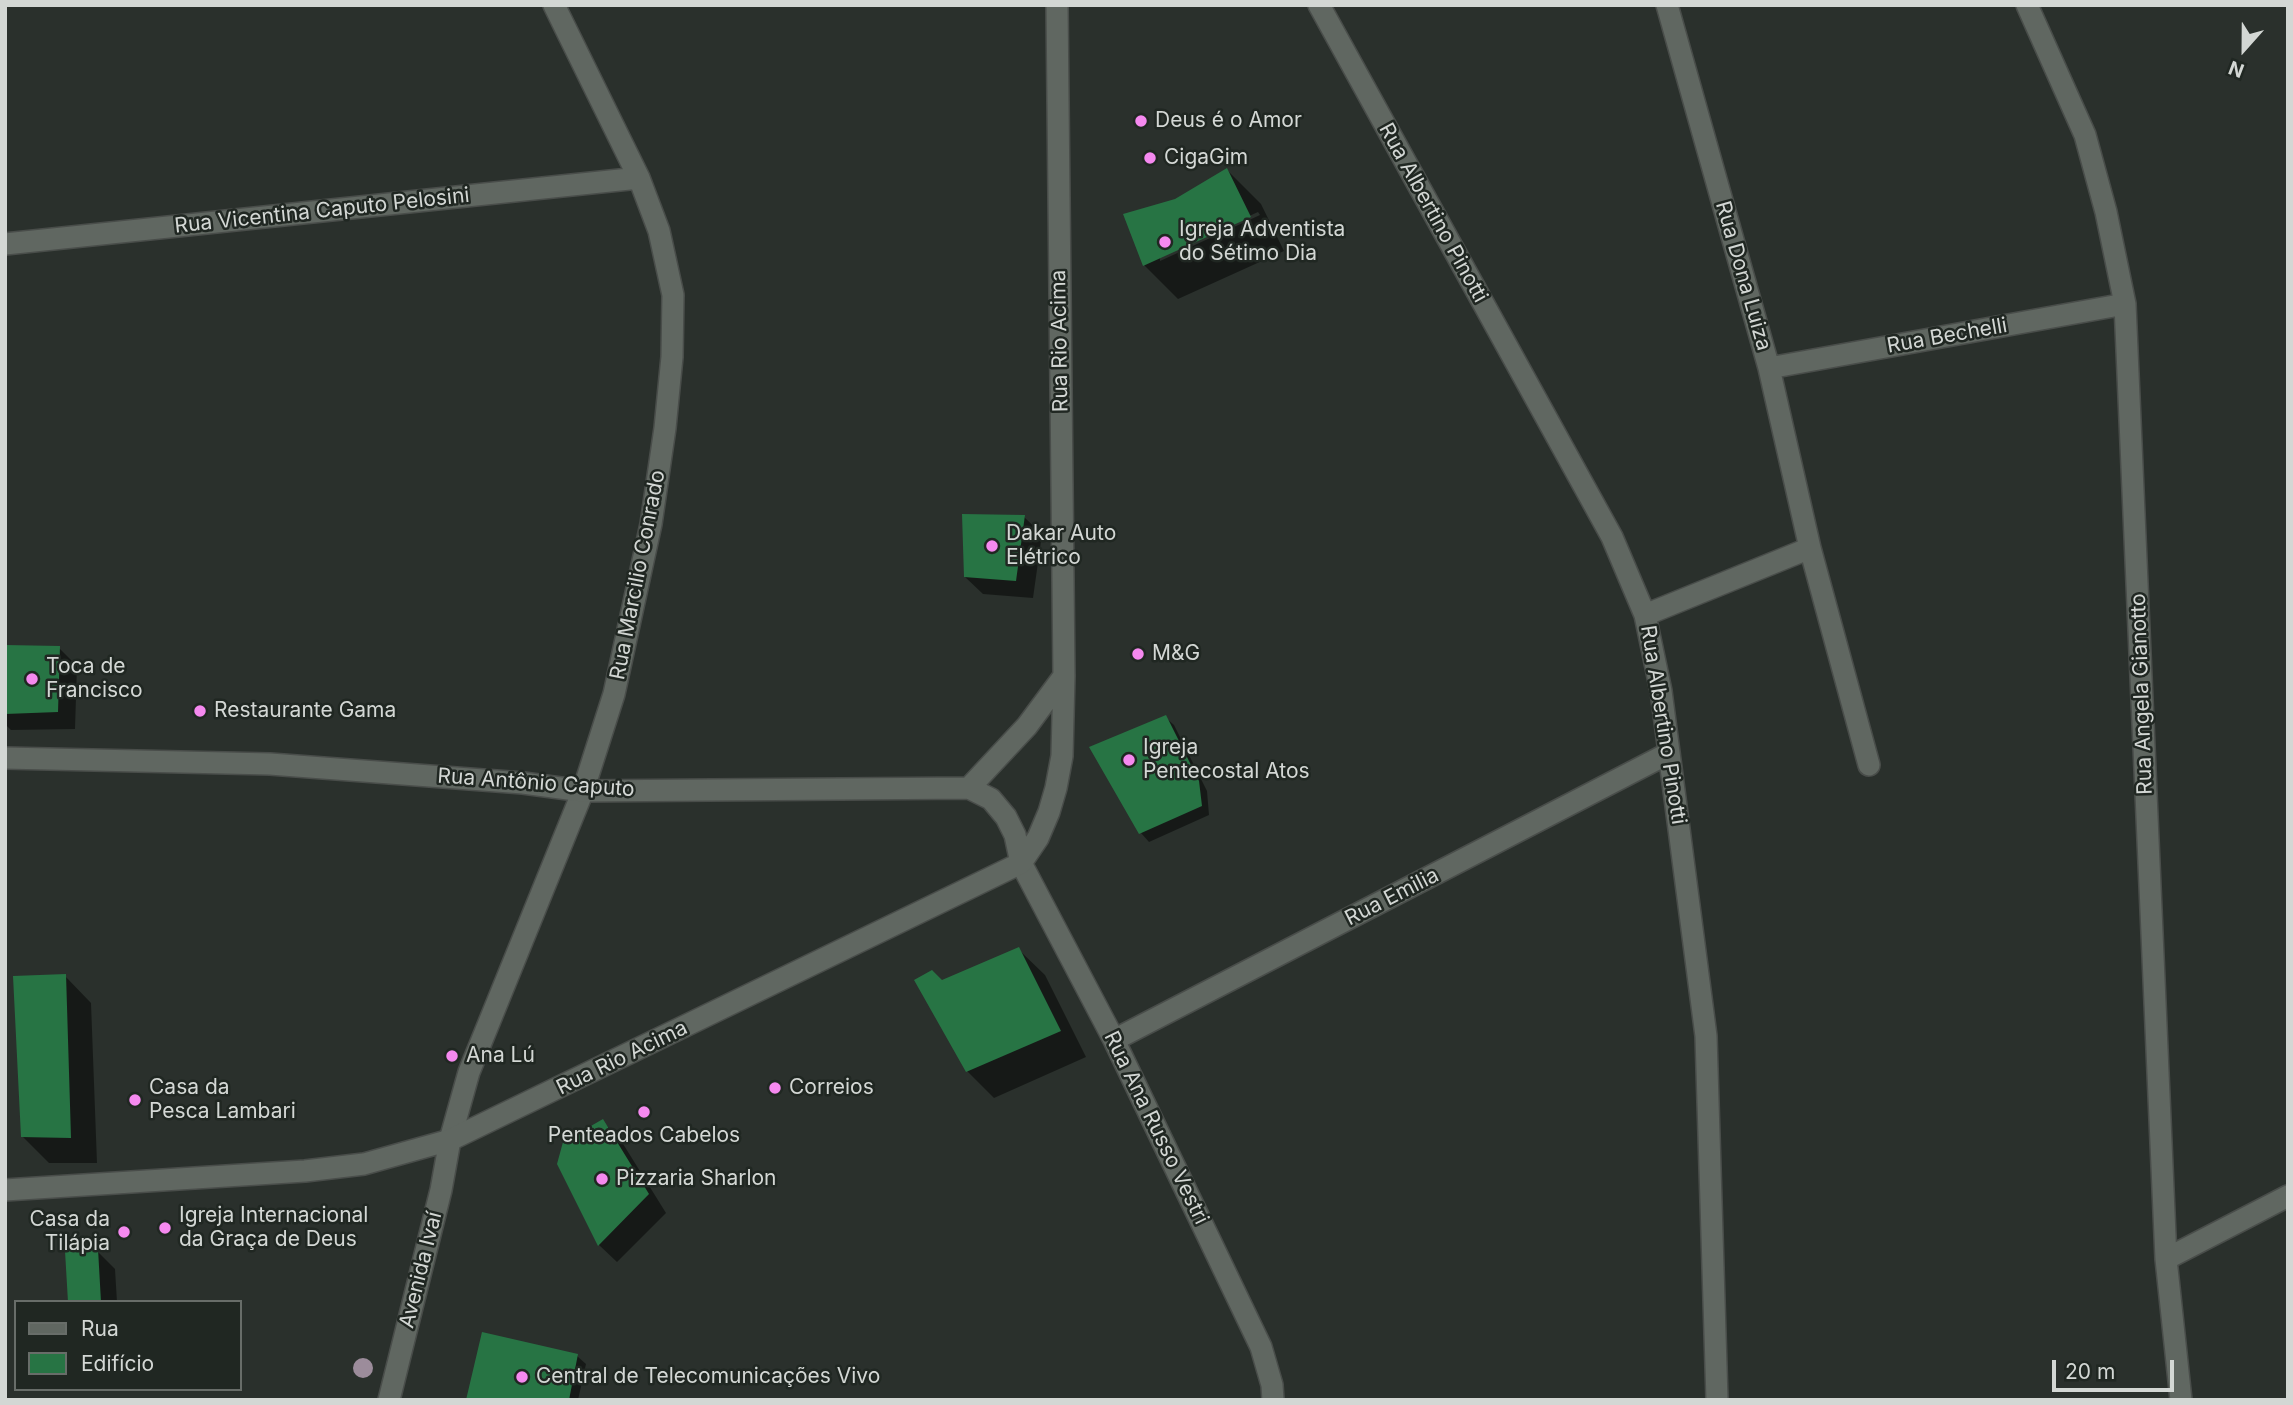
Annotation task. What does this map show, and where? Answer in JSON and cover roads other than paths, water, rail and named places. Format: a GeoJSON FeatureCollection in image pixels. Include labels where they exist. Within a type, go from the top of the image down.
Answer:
{"type":"FeatureCollection","features":[{"type":"Feature","properties":{"kind":"street","name":"Rua Marcilio Conrado"},"geometry":{"type":"LineString","coordinates":[[450,1140],[468,1072],[583,790],[614,694],[653,510],[672,357],[674,295],[659,231],[639,178],[554,5]]}},
{"type":"Feature","properties":{"kind":"street","name":"Rua Rio Acima"},"geometry":{"type":"LineString","coordinates":[[5,1190],[305,1171],[364,1164],[450,1140],[1021,863],[1038,838],[1056,788],[1062,756],[1064,676],[1057,5]]}},
{"type":"Feature","properties":{"kind":"street","name":"Rua Albertino Pinotti"},"geometry":{"type":"LineString","coordinates":[[1319,5],[1612,537],[1645,615],[1661,691],[1706,1036],[1717,1400]]}},
{"type":"Feature","properties":{"kind":"street","name":"Rua Dona Luiza"},"geometry":{"type":"LineString","coordinates":[[1667,5],[1769,368],[1810,548],[1868,765]]}},
{"type":"Feature","properties":{"kind":"street","name":"Rua Angela Gianotto"},"geometry":{"type":"LineString","coordinates":[[2027,5],[2085,135],[2106,212],[2125,304],[2166,1259],[2181,1400]]}},
{"type":"Feature","properties":{"kind":"street","name":"Rua Vicentina Caputo Pelosini"},"geometry":{"type":"LineString","coordinates":[[5,244],[639,178]]}},
{"type":"Feature","properties":{"kind":"street","name":"Rua Bechelli"},"geometry":{"type":"LineString","coordinates":[[1769,368],[2125,304]]}},
{"type":"Feature","properties":{"kind":"street"},"geometry":{"type":"LineString","coordinates":[[1645,615],[1810,548]]}},
{"type":"Feature","properties":{"kind":"street"},"geometry":{"type":"LineString","coordinates":[[1021,863],[1015,835],[1006,817],[991,799],[969,788],[1027,726],[1064,676]]}},
{"type":"Feature","properties":{"kind":"street","name":"Rua Emilia"},"geometry":{"type":"LineString","coordinates":[[1114,1040],[1669,753]]}},
{"type":"Feature","properties":{"kind":"street","name":"Rua Antônio Caputo"},"geometry":{"type":"LineString","coordinates":[[5,758],[270,764],[583,790],[969,788]]}},
{"type":"Feature","properties":{"kind":"street","name":"Rua Ana Russo Vestri"},"geometry":{"type":"LineString","coordinates":[[1021,863],[1114,1040],[1261,1346],[1272,1385],[1273,1400]]}},
{"type":"Feature","properties":{"kind":"street","name":"Avenida Ivaí"},"geometry":{"type":"LineString","coordinates":[[389,1400],[441,1190],[450,1140]]}},
{"type":"Feature","properties":{"kind":"street"},"geometry":{"type":"LineString","coordinates":[[2166,1259],[2288,1196]]}},
{"type":"Feature","properties":{"kind":"place","name":"Deus é o Amor"},"geometry":{"type":"Point","coordinates":[1141,121]}},
{"type":"Feature","properties":{"kind":"place","name":"CigaGim"},"geometry":{"type":"Point","coordinates":[1150,158]}},
{"type":"Feature","properties":{"kind":"place","name":"Igreja Adventista do Sétimo Dia"},"geometry":{"type":"Point","coordinates":[1165,242]}},
{"type":"Feature","properties":{"kind":"place","name":"Dakar Auto Elétrico"},"geometry":{"type":"Point","coordinates":[992,546]}},
{"type":"Feature","properties":{"kind":"place","name":"M&G"},"geometry":{"type":"Point","coordinates":[1138,654]}},
{"type":"Feature","properties":{"kind":"place","name":"Toca de Francisco"},"geometry":{"type":"Point","coordinates":[32,679]}},
{"type":"Feature","properties":{"kind":"place","name":"Restaurante Gama"},"geometry":{"type":"Point","coordinates":[200,711]}},
{"type":"Feature","properties":{"kind":"place","name":"Igreja Pentecostal Atos"},"geometry":{"type":"Point","coordinates":[1129,760]}},
{"type":"Feature","properties":{"kind":"place","name":"Ana Lú"},"geometry":{"type":"Point","coordinates":[452,1056]}},
{"type":"Feature","properties":{"kind":"place","name":"Correios"},"geometry":{"type":"Point","coordinates":[775,1088]}},
{"type":"Feature","properties":{"kind":"place","name":"Casa da Pesca Lambari"},"geometry":{"type":"Point","coordinates":[135,1100]}},
{"type":"Feature","properties":{"kind":"place","name":"Penteados Cabelos"},"geometry":{"type":"Point","coordinates":[644,1112]}},
{"type":"Feature","properties":{"kind":"place","name":"Pizzaria Sharlon"},"geometry":{"type":"Point","coordinates":[602,1179]}},
{"type":"Feature","properties":{"kind":"place","name":"Igreja Internacional da Graça de Deus"},"geometry":{"type":"Point","coordinates":[165,1228]}},
{"type":"Feature","properties":{"kind":"place","name":"Casa da Tilápia"},"geometry":{"type":"Point","coordinates":[124,1232]}},
{"type":"Feature","properties":{"kind":"place","name":"Central de Telecomunicações Vivo"},"geometry":{"type":"Point","coordinates":[522,1377]}}]}
